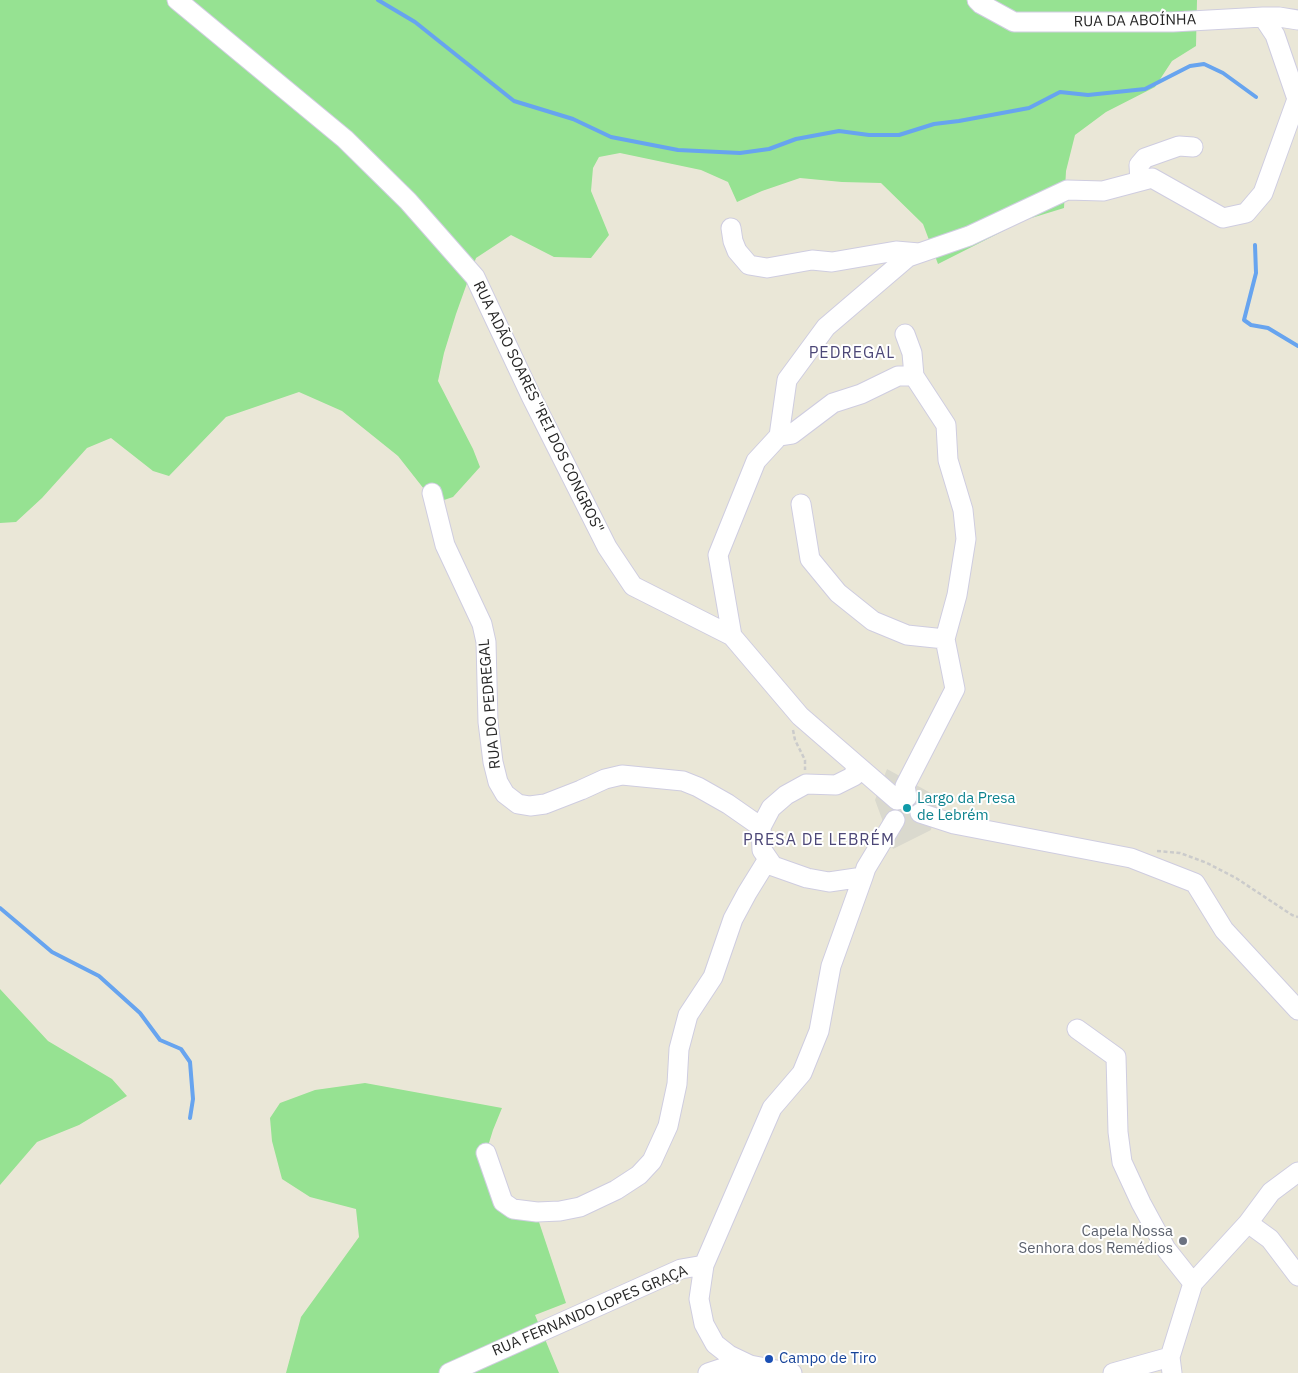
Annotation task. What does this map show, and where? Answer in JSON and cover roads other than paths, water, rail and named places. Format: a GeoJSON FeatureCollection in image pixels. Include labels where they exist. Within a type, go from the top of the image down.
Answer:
{"type":"FeatureCollection","features":[{"type":"Feature","properties":{"kind":"street","name":"RUA ADÃO SOARES \"REI DOS CONGROS\""},"geometry":{"type":"LineString","coordinates":[[176,0],[345,139],[408,201],[474,277],[607,547],[633,586],[732,636]]}},
{"type":"Feature","properties":{"kind":"street","name":"RUA DA ABOÍNHA"},"geometry":{"type":"LineString","coordinates":[[977,0],[1014,22],[1173,22],[1263,17],[1298,20]]}},
{"type":"Feature","properties":{"kind":"street"},"geometry":{"type":"LineString","coordinates":[[902,798],[856,765],[800,716],[732,636],[718,555],[756,461],[779,436],[787,380],[826,327],[908,257],[969,236],[1067,190],[1103,191],[1152,178],[1223,218],[1246,213],[1263,193],[1297,99],[1275,36],[1263,17]]}},
{"type":"Feature","properties":{"kind":"street"},"geometry":{"type":"LineString","coordinates":[[1140,181],[1139,165],[1145,158],[1179,146],[1193,147]]}},
{"type":"Feature","properties":{"kind":"street"},"geometry":{"type":"LineString","coordinates":[[731,228],[737,251],[749,265],[767,268],[812,260],[832,262],[896,251],[920,253]]}},
{"type":"Feature","properties":{"kind":"street"},"geometry":{"type":"LineString","coordinates":[[902,798],[905,786],[955,689],[945,639],[957,595],[966,539],[963,510],[948,460],[946,425],[914,376],[912,353],[904,334]]}},
{"type":"Feature","properties":{"kind":"street"},"geometry":{"type":"LineString","coordinates":[[779,436],[792,434],[833,403],[860,394],[898,376],[914,376]]}},
{"type":"Feature","properties":{"kind":"street","name":"RUA DO PEDREGAL"},"geometry":{"type":"LineString","coordinates":[[432,493],[445,545],[482,624],[486,642],[488,722],[493,762],[498,782],[505,794],[518,804],[530,806],[545,804],[605,778],[622,775],[683,781],[728,804],[761,827]]}},
{"type":"Feature","properties":{"kind":"street"},"geometry":{"type":"LineString","coordinates":[[801,504],[810,559],[838,593],[873,620],[908,636],[945,639]]}},
{"type":"Feature","properties":{"kind":"street"},"geometry":{"type":"LineString","coordinates":[[856,765],[854,776],[836,785],[806,784],[786,794],[771,808],[761,827],[762,850],[773,866],[806,878],[829,882],[863,877]]}},
{"type":"Feature","properties":{"kind":"street"},"geometry":{"type":"LineString","coordinates":[[902,798],[912,798],[918,804],[920,812],[919,817],[912,824],[903,826],[895,820],[892,812],[894,803],[902,798]]}},
{"type":"Feature","properties":{"kind":"street"},"geometry":{"type":"LineString","coordinates":[[920,812],[954,824],[1131,858],[1195,883],[1224,930],[1294,1002]]}},
{"type":"Feature","properties":{"kind":"street"},"geometry":{"type":"LineString","coordinates":[[792,1373],[750,1365],[729,1355],[715,1344],[704,1324],[699,1298],[704,1265],[772,1108],[802,1073],[819,1031],[831,966],[866,868],[895,820]]}},
{"type":"Feature","properties":{"kind":"street"},"geometry":{"type":"LineString","coordinates":[[486,1153],[503,1202],[513,1209],[537,1212],[560,1211],[580,1207],[616,1190],[639,1175],[652,1161],[668,1126],[677,1084],[678,1049],[688,1015],[713,977],[733,919],[768,859]]}},
{"type":"Feature","properties":{"kind":"street"},"geometry":{"type":"LineString","coordinates":[[1077,1029],[1116,1056],[1118,1132],[1122,1162],[1141,1203],[1166,1249],[1193,1283]]}},
{"type":"Feature","properties":{"kind":"street"},"geometry":{"type":"LineString","coordinates":[[1113,1373],[1171,1365],[1193,1283],[1248,1223],[1271,1192],[1298,1172]]}},
{"type":"Feature","properties":{"kind":"street"},"geometry":{"type":"LineString","coordinates":[[1248,1223],[1270,1239],[1298,1276]]}},
{"type":"Feature","properties":{"kind":"street","name":"RUA FERNANDO LOPES GRAÇA"},"geometry":{"type":"LineString","coordinates":[[449,1373],[681,1269],[704,1265]]}},
{"type":"Feature","properties":{"kind":"street"},"geometry":{"type":"LineString","coordinates":[[708,1373],[720,1369],[750,1365]]}},
{"type":"Feature","properties":{"kind":"waterway"},"geometry":{"type":"LineString","coordinates":[[378,0],[415,22],[514,101],[573,119],[611,137],[678,150],[740,153],[769,149],[796,139],[839,131],[869,135],[899,135],[934,124],[1029,108],[1060,92],[1088,95],[1145,89],[1190,66],[1204,64],[1223,73],[1256,97]]}},
{"type":"Feature","properties":{"kind":"waterway"},"geometry":{"type":"LineString","coordinates":[[1255,245],[1256,273],[1244,320],[1251,325],[1268,328],[1298,346]]}},
{"type":"Feature","properties":{"kind":"waterway"},"geometry":{"type":"LineString","coordinates":[[0,908],[52,952],[99,976],[140,1013],[160,1040],[181,1049],[190,1062],[193,1099],[190,1118]]}},
{"type":"Feature","properties":{"kind":"place","name":"Largo da Presa de Lebrém"},"geometry":{"type":"Point","coordinates":[907,808]}},
{"type":"Feature","properties":{"kind":"place","name":"Capela Nossa Senhora dos Remédios"},"geometry":{"type":"Point","coordinates":[1183,1241]}},
{"type":"Feature","properties":{"kind":"place","name":"Campo de Tiro"},"geometry":{"type":"Point","coordinates":[769,1359]}},
{"type":"Feature","properties":{"kind":"district","name":"PEDREGAL"},"geometry":{"type":"Point","coordinates":[852,353]}},
{"type":"Feature","properties":{"kind":"district","name":"PRESA DE LEBRÉM"},"geometry":{"type":"Point","coordinates":[819,840]}}]}
